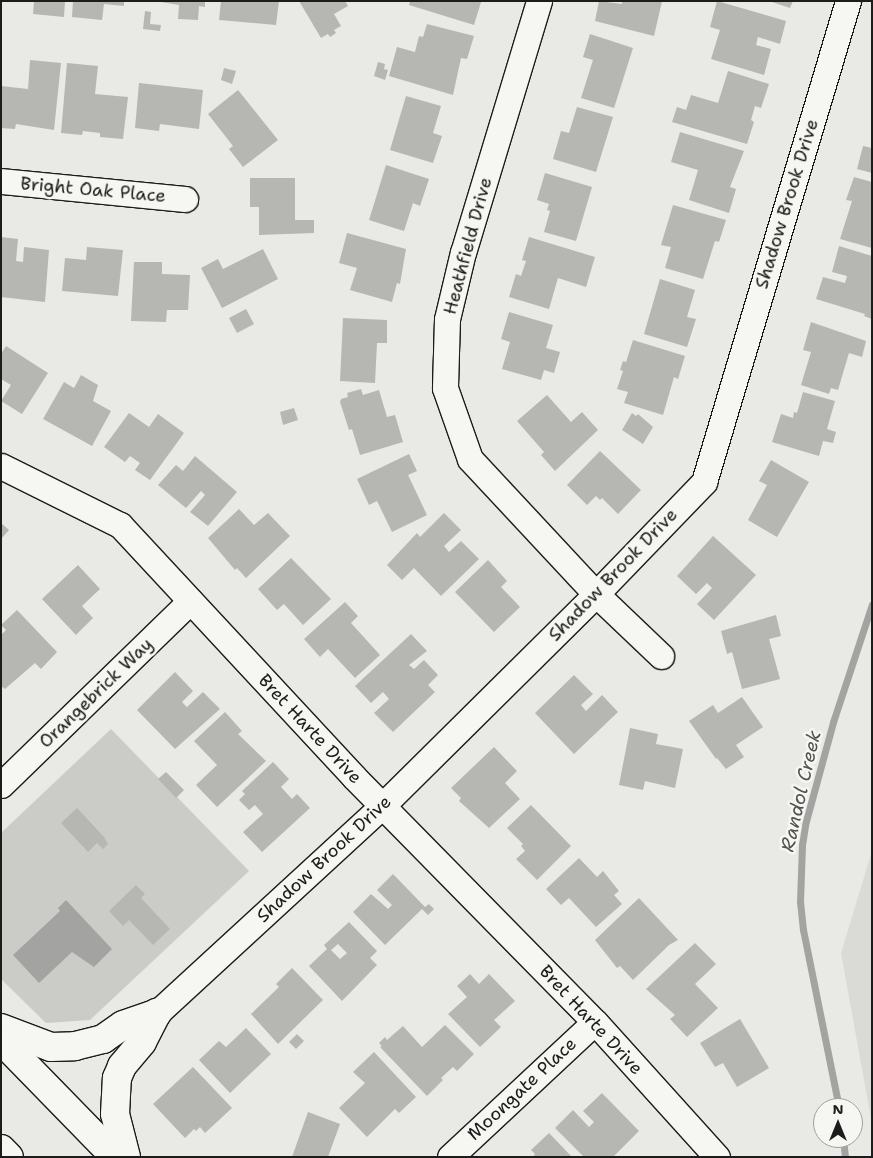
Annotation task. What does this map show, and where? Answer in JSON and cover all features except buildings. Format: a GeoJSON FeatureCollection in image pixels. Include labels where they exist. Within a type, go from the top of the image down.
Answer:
{"type":"FeatureCollection","features":[{"type":"Feature","properties":{"kind":"main road"},"geometry":{"type":"LineString","coordinates":[[1,1028],[51,1047],[75,1046],[103,1039],[124,1025],[157,1012]]}},
{"type":"Feature","properties":{"kind":"main road"},"geometry":{"type":"LineString","coordinates":[[126,1157],[115,1114],[115,1087],[122,1066],[142,1042],[157,1012]]}},
{"type":"Feature","properties":{"kind":"main road"},"geometry":{"type":"LineString","coordinates":[[1,1040],[115,1157]]}},
{"type":"Feature","properties":{"kind":"main road"},"geometry":{"type":"LineString","coordinates":[[1,1149],[9,1157]]}},
{"type":"Feature","properties":{"kind":"street","name":"Heathfield Drive"},"geometry":{"type":"LineString","coordinates":[[539,1],[463,252],[447,319],[445,388],[470,459],[596,594],[661,656]]}},
{"type":"Feature","properties":{"kind":"street","name":"Shadow Brook Drive"},"geometry":{"type":"LineString","coordinates":[[157,1012],[382,806],[596,594],[704,482],[848,1]]}},
{"type":"Feature","properties":{"kind":"street","name":"Bright Oak Place"},"geometry":{"type":"LineString","coordinates":[[1,181],[185,199]]}},
{"type":"Feature","properties":{"kind":"street","name":"Bret Harte Drive"},"geometry":{"type":"LineString","coordinates":[[1,466],[120,525],[382,806],[595,1022],[717,1157]]}},
{"type":"Feature","properties":{"kind":"street","name":"Orangebrick Way"},"geometry":{"type":"LineString","coordinates":[[1,785],[190,600]]}},
{"type":"Feature","properties":{"kind":"street","name":"Moongate Place"},"geometry":{"type":"LineString","coordinates":[[450,1157],[595,1022]]}},
{"type":"Feature","properties":{"kind":"shaded area"},"geometry":{"type":"Polygon","coordinates":[[[111,729],[249,871],[90,1020],[46,1023],[1,979],[1,833],[111,729]]]}},
{"type":"Feature","properties":{"kind":"shaded area"},"geometry":{"type":"Polygon","coordinates":[[[872,851],[872,1124],[841,953],[872,851]]]}},
{"type":"Feature","properties":{"kind":"shaded area"},"geometry":{"type":"Polygon","coordinates":[[[66,900],[112,949],[94,967],[72,952],[39,983],[13,955],[60,911],[58,908],[66,900]]]}},
{"type":"Feature","properties":{"kind":"waterway","name":"Randol Creek"},"geometry":{"type":"LineString","coordinates":[[837,1098],[803,930],[800,902],[802,845],[806,821],[833,722],[872,604]]}},
{"type":"Feature","properties":{"kind":"waterway","name":"Randol Creek"},"geometry":{"type":"LineString","coordinates":[[844,1148],[845,1157]]}}]}
